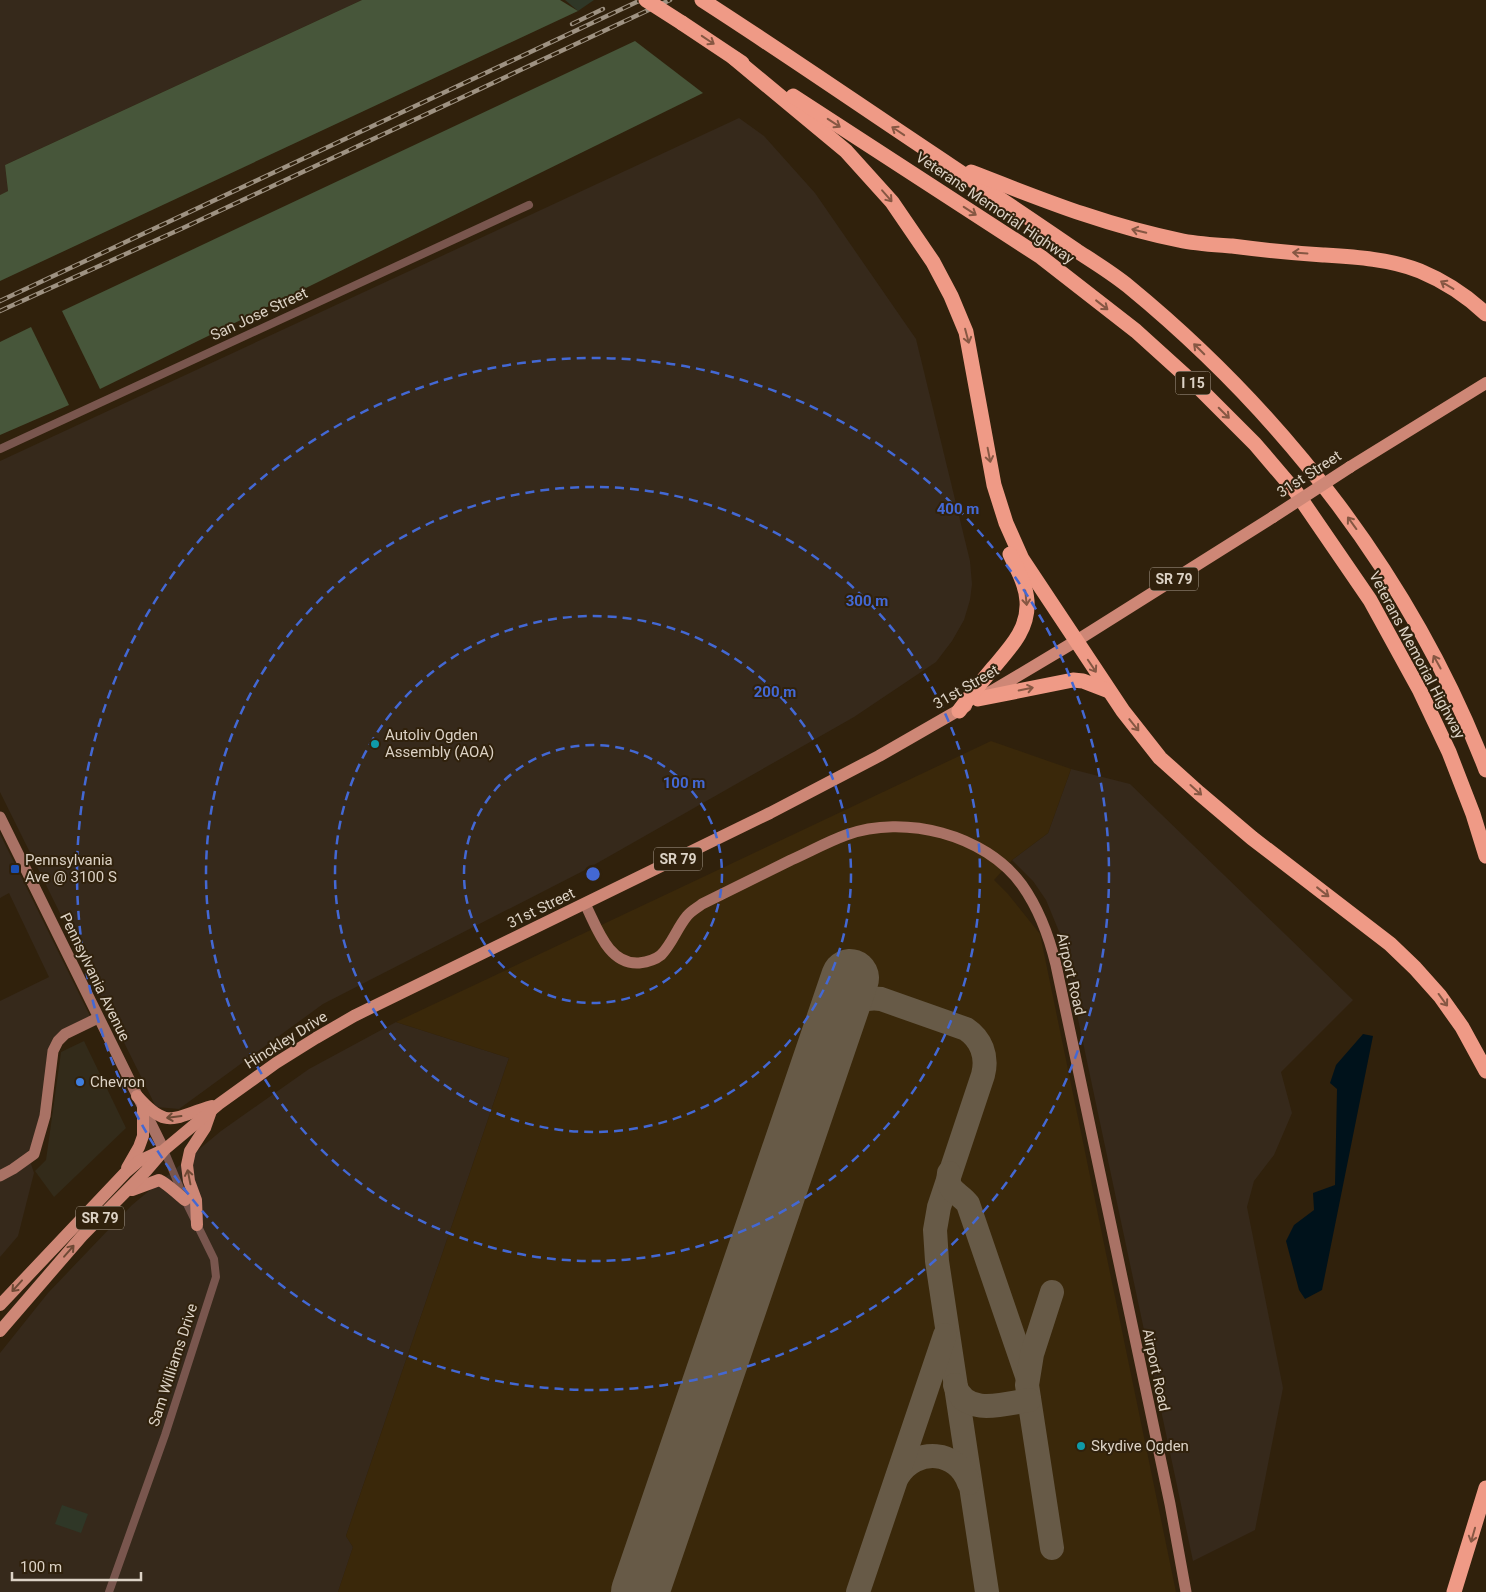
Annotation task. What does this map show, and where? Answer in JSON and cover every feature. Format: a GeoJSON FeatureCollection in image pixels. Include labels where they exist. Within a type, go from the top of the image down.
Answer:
{"type":"FeatureCollection","features":[{"type":"Feature","properties":{"kind":"highway","name":"Veterans Memorial Highway"},"geometry":{"type":"LineString","coordinates":[[646,0],[1041,257],[1136,331],[1199,388],[1255,444],[1296,492],[1370,600],[1420,692],[1449,752],[1473,814],[1486,856]]}},
{"type":"Feature","properties":{"kind":"highway","name":"Veterans Memorial Highway"},"geometry":{"type":"LineString","coordinates":[[706,2],[1126,285],[1194,344],[1267,417],[1318,477],[1369,548],[1407,609],[1443,673],[1486,770]]}},
{"type":"Feature","properties":{"kind":"highway"},"geometry":{"type":"LineString","coordinates":[[734,58],[846,151],[892,202],[934,262],[966,332],[994,485],[1006,523],[1022,559],[1109,691],[1160,758],[1192,788],[1252,838],[1390,944],[1415,968],[1440,996],[1462,1027],[1486,1071]]}},
{"type":"Feature","properties":{"kind":"highway"},"geometry":{"type":"LineString","coordinates":[[942,160],[1062,207],[1137,231],[1186,242],[1377,260],[1419,270],[1447,285],[1474,303],[1486,314]]}},
{"type":"Feature","properties":{"kind":"highway"},"geometry":{"type":"LineString","coordinates":[[959,710],[1009,650],[1026,618],[1027,601],[1025,589],[1003,538],[994,509],[994,485]]}},
{"type":"Feature","properties":{"kind":"highway"},"geometry":{"type":"LineString","coordinates":[[978,699],[1073,680],[1083,681],[1109,691]]}},
{"type":"Feature","properties":{"kind":"highway"},"geometry":{"type":"LineString","coordinates":[[1454,1592],[1486,1488]]}},
{"type":"Feature","properties":{"kind":"main road","name":"31st Street"},"geometry":{"type":"LineString","coordinates":[[438,976],[787,804],[879,756],[1076,641],[1486,383]]}},
{"type":"Feature","properties":{"kind":"main road","name":"Hinckley Drive"},"geometry":{"type":"LineString","coordinates":[[0,1331],[82,1236],[127,1192],[164,1150],[216,1107],[276,1063],[316,1038],[354,1016],[438,976]]}},
{"type":"Feature","properties":{"kind":"main road"},"geometry":{"type":"LineString","coordinates":[[140,1101],[162,1118],[176,1118],[216,1107]]}},
{"type":"Feature","properties":{"kind":"main road"},"geometry":{"type":"LineString","coordinates":[[125,1173],[140,1147],[143,1136],[140,1101]]}},
{"type":"Feature","properties":{"kind":"main road"},"geometry":{"type":"LineString","coordinates":[[197,1224],[196,1200],[189,1181],[187,1165],[190,1151],[216,1107]]}},
{"type":"Feature","properties":{"kind":"main road","name":"Hinckley Drive"},"geometry":{"type":"LineString","coordinates":[[0,1305],[125,1173],[139,1161],[164,1150]]}},
{"type":"Feature","properties":{"kind":"main road"},"geometry":{"type":"LineString","coordinates":[[127,1192],[159,1180],[185,1200]]}},
{"type":"Feature","properties":{"kind":"street","name":"San Jose Street"},"geometry":{"type":"LineString","coordinates":[[0,448],[530,205]]}},
{"type":"Feature","properties":{"kind":"street","name":"Pennsylvania Avenue"},"geometry":{"type":"LineString","coordinates":[[0,817],[164,1150]]}},
{"type":"Feature","properties":{"kind":"street","name":"Airport Road"},"geometry":{"type":"LineString","coordinates":[[585,904],[602,938],[618,958],[632,963],[647,962],[660,956],[687,915],[702,904],[847,834],[874,828],[902,826],[940,832],[970,844],[997,860],[1020,883],[1036,907],[1049,940],[1056,965],[1170,1504],[1186,1592]]}},
{"type":"Feature","properties":{"kind":"street"},"geometry":{"type":"LineString","coordinates":[[0,1176],[34,1154],[45,1116],[53,1051],[58,1041],[65,1034],[98,1018]]}},
{"type":"Feature","properties":{"kind":"street","name":"Sam Williams Drive"},"geometry":{"type":"LineString","coordinates":[[109,1592],[168,1426],[216,1277],[214,1259],[185,1200],[164,1150]]}},
{"type":"Feature","properties":{"kind":"shaded area"},"geometry":{"type":"Polygon","coordinates":[[[0,0],[362,0],[5,165],[8,191],[0,195],[0,0]]]}},
{"type":"Feature","properties":{"kind":"shaded area"},"geometry":{"type":"Polygon","coordinates":[[[739,118],[764,136],[815,193],[916,339],[970,561],[972,584],[970,600],[964,620],[952,641],[936,662],[854,717],[585,870],[323,1004],[179,1109],[156,1107],[0,792],[0,461],[739,118]]]}},
{"type":"Feature","properties":{"kind":"shaded area"},"geometry":{"type":"Polygon","coordinates":[[[991,741],[1071,769],[1048,833],[1012,860],[994,880],[1008,894],[1040,934],[1176,1592],[338,1592],[353,1547],[346,1536],[509,1058],[396,1022],[991,741]]]}},
{"type":"Feature","properties":{"kind":"shaded area"},"geometry":{"type":"Polygon","coordinates":[[[1071,769],[1130,784],[1353,1000],[1281,1072],[1292,1113],[1274,1155],[1254,1181],[1247,1207],[1283,1388],[1255,1530],[1193,1561],[1060,934],[1046,900],[1033,881],[1012,860],[1048,833],[1071,769]]]}},
{"type":"Feature","properties":{"kind":"shaded area"},"geometry":{"type":"Polygon","coordinates":[[[0,834],[90,1016],[63,1029],[48,1049],[39,1141],[28,1155],[34,1173],[18,1236],[0,1257],[0,1001],[49,977],[9,893],[0,898],[0,834]]]}},
{"type":"Feature","properties":{"kind":"shaded area"},"geometry":{"type":"Polygon","coordinates":[[[396,1022],[509,1058],[346,1536],[353,1547],[338,1592],[0,1592],[0,1353],[48,1293],[132,1205],[221,1131],[309,1069],[396,1022]]]}},
{"type":"Feature","properties":{"kind":"shaded area"},"geometry":{"type":"Polygon","coordinates":[[[84,1041],[126,1128],[54,1197],[35,1171],[46,1160],[61,1052],[84,1041]]]}},
{"type":"Feature","properties":{"kind":"green space"},"geometry":{"type":"Polygon","coordinates":[[[362,0],[560,0],[578,11],[0,281],[0,195],[8,191],[5,165],[362,0]]]}},
{"type":"Feature","properties":{"kind":"green space"},"geometry":{"type":"Polygon","coordinates":[[[565,0],[594,0],[578,11],[565,0]]]}},
{"type":"Feature","properties":{"kind":"green space"},"geometry":{"type":"Polygon","coordinates":[[[635,41],[703,93],[100,389],[62,311],[635,41]]]}},
{"type":"Feature","properties":{"kind":"green space"},"geometry":{"type":"Polygon","coordinates":[[[31,327],[69,405],[0,435],[0,342],[31,327]]]}},
{"type":"Feature","properties":{"kind":"green space"},"geometry":{"type":"Polygon","coordinates":[[[62,1505],[88,1514],[81,1533],[55,1524],[62,1505]]]}},
{"type":"Feature","properties":{"kind":"water"},"geometry":{"type":"Polygon","coordinates":[[[1363,1034],[1373,1036],[1322,1290],[1305,1299],[1299,1290],[1286,1241],[1294,1225],[1314,1210],[1313,1193],[1335,1185],[1337,1089],[1330,1083],[1336,1065],[1363,1034]]]}},
{"type":"Feature","properties":{"kind":"taxiway"},"geometry":{"type":"LineString","coordinates":[[833,1026],[842,1013],[853,1004],[866,999],[881,999],[966,1029],[976,1038],[984,1055],[983,1075],[939,1207],[935,1230],[937,1261],[987,1592]]}},
{"type":"Feature","properties":{"kind":"taxiway"},"geometry":{"type":"LineString","coordinates":[[949,1173],[951,1188],[968,1204],[1027,1376]]}},
{"type":"Feature","properties":{"kind":"taxiway"},"geometry":{"type":"LineString","coordinates":[[1052,1292],[1032,1354],[1027,1385],[1052,1548]]}},
{"type":"Feature","properties":{"kind":"taxiway"},"geometry":{"type":"LineString","coordinates":[[858,1592],[945,1335]]}},
{"type":"Feature","properties":{"kind":"taxiway"},"geometry":{"type":"LineString","coordinates":[[955,1385],[960,1395],[976,1405],[997,1405],[1029,1400]]}},
{"type":"Feature","properties":{"kind":"taxiway"},"geometry":{"type":"LineString","coordinates":[[898,1476],[915,1460],[936,1456],[956,1464],[964,1472],[969,1483]]}},
{"type":"Feature","properties":{"kind":"runway"},"geometry":{"type":"LineString","coordinates":[[640,1592],[850,978]]}},
{"type":"Feature","properties":{"kind":"railway"},"geometry":{"type":"LineString","coordinates":[[0,301],[641,0]]}},
{"type":"Feature","properties":{"kind":"railway"},"geometry":{"type":"LineString","coordinates":[[0,311],[183,228],[670,0]]}},
{"type":"Feature","properties":{"kind":"railway"},"geometry":{"type":"LineString","coordinates":[[572,24],[603,9]]}},
{"type":"Feature","properties":{"kind":"place","name":"Autoliv Ogden Assembly (AOA)"},"geometry":{"type":"Point","coordinates":[375,744]}},
{"type":"Feature","properties":{"kind":"place","name":"Pennsylvania Ave @ 3100 S"},"geometry":{"type":"Point","coordinates":[15,869]}},
{"type":"Feature","properties":{"kind":"place","name":"Chevron"},"geometry":{"type":"Point","coordinates":[80,1082]}},
{"type":"Feature","properties":{"kind":"place","name":"Skydive Ogden"},"geometry":{"type":"Point","coordinates":[1081,1446]}}]}
